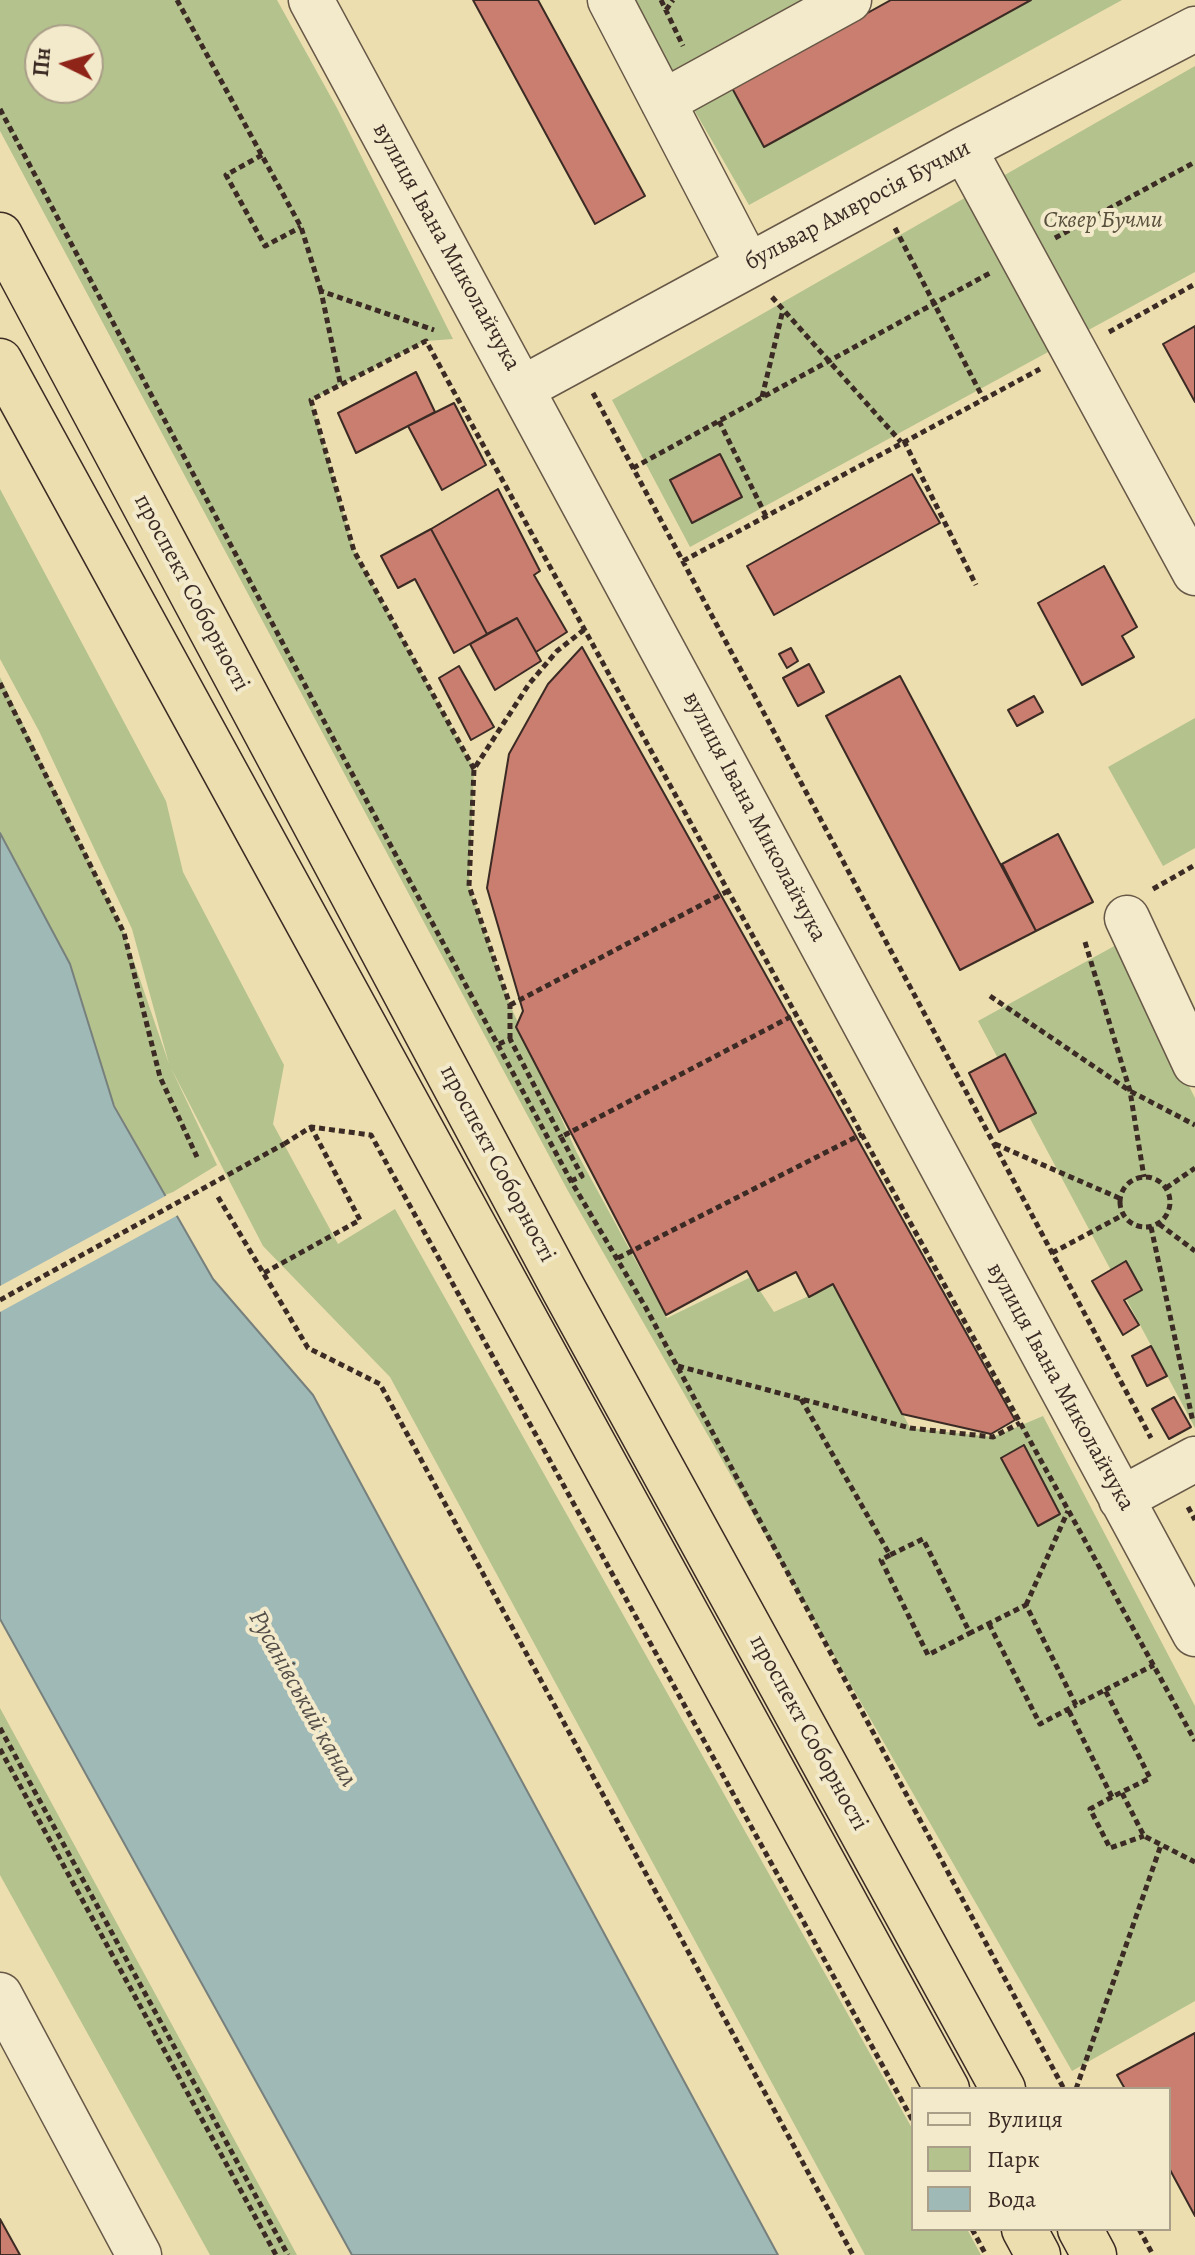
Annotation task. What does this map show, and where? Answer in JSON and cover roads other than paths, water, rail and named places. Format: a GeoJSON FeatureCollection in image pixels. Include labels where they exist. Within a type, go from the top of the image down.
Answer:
{"type":"FeatureCollection","features":[{"type":"Feature","properties":{"kind":"highway","name":"проспект Соборності"},"geometry":{"type":"LineString","coordinates":[[0,235],[557,1276],[1002,2087]]}},
{"type":"Feature","properties":{"kind":"highway","name":"проспект Соборності"},"geometry":{"type":"LineString","coordinates":[[0,361],[946,2087]]}},
{"type":"Feature","properties":{"kind":"highway"},"geometry":{"type":"LineString","coordinates":[[1025,2231],[1038,2255]]}},
{"type":"Feature","properties":{"kind":"highway"},"geometry":{"type":"LineString","coordinates":[[1081,2231],[1094,2255]]}},
{"type":"Feature","properties":{"kind":"street","name":"вулиця Івана Миколайчука"},"geometry":{"type":"LineString","coordinates":[[311,0],[1195,1634]]}},
{"type":"Feature","properties":{"kind":"street"},"geometry":{"type":"LineString","coordinates":[[610,0],[760,280]]}},
{"type":"Feature","properties":{"kind":"street"},"geometry":{"type":"LineString","coordinates":[[663,102],[849,0]]}},
{"type":"Feature","properties":{"kind":"street","name":"бульвар Амвросія Бучми"},"geometry":{"type":"LineString","coordinates":[[523,388],[760,280],[964,149],[1191,41]]}},
{"type":"Feature","properties":{"kind":"street"},"geometry":{"type":"LineString","coordinates":[[964,149],[1195,573]]}},
{"type":"Feature","properties":{"kind":"street"},"geometry":{"type":"LineString","coordinates":[[1136,906],[1195,1064]]}},
{"type":"Feature","properties":{"kind":"street"},"geometry":{"type":"LineString","coordinates":[[1121,1499],[1182,1466]]}},
{"type":"Feature","properties":{"kind":"street"},"geometry":{"type":"LineString","coordinates":[[0,1995],[139,2255]]}},
{"type":"Feature","properties":{"kind":"water","name":"Русанівський канал"},"geometry":{"type":"Polygon","coordinates":[[[0,833],[70,964],[114,1106],[213,1279],[313,1395],[778,2255],[352,2255],[0,1619],[0,833]]]}},
{"type":"Feature","properties":{"kind":"park label","name":"Сквер Бучми"},"geometry":{"type":"Point","coordinates":[1103,221]}}]}
